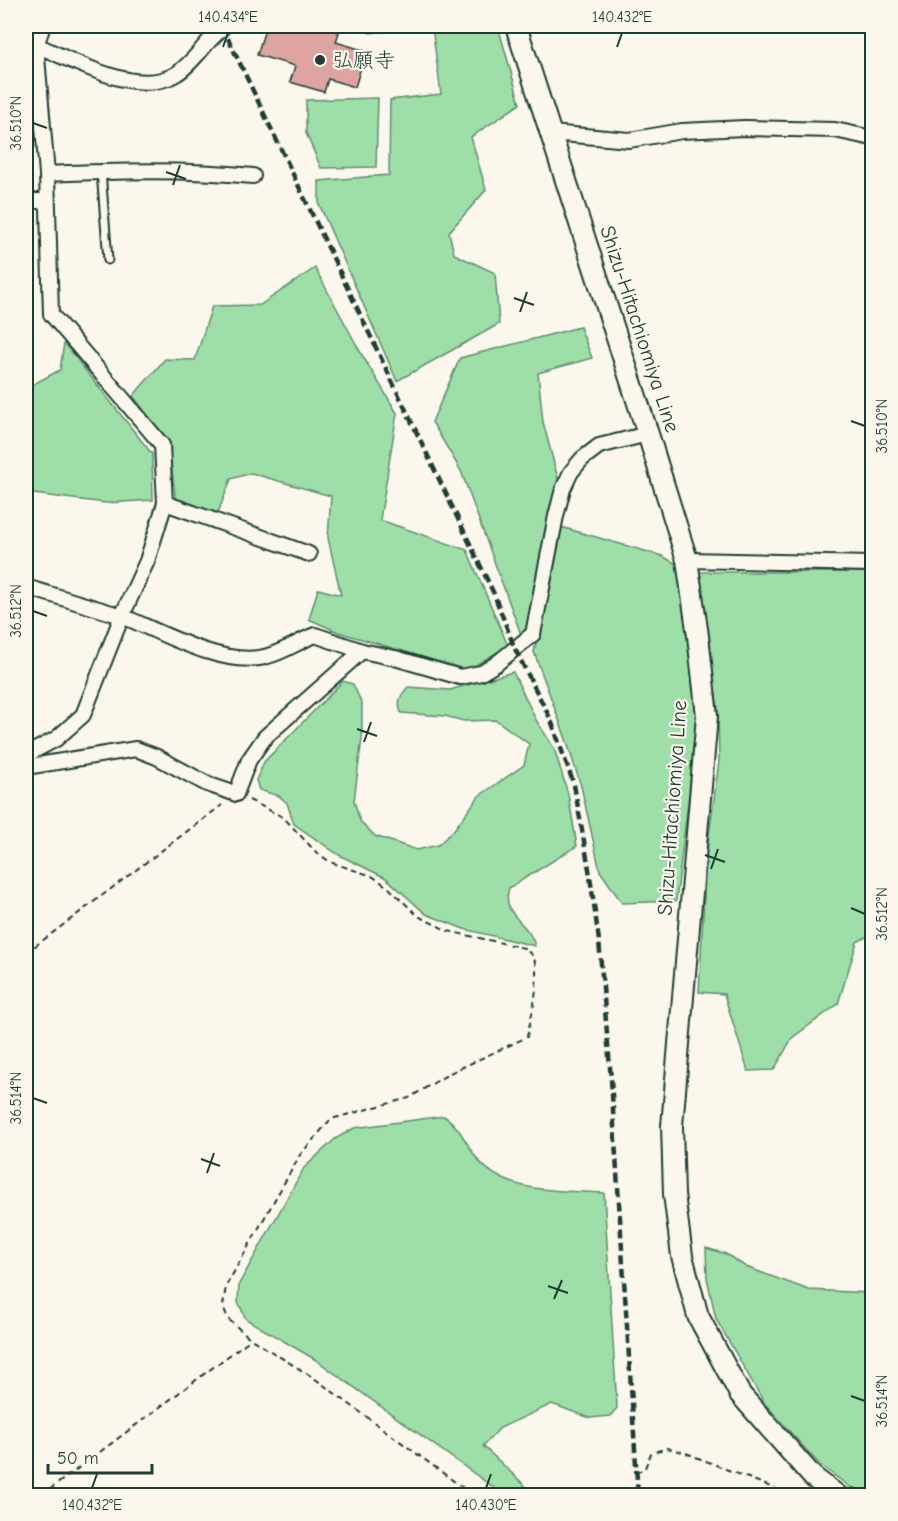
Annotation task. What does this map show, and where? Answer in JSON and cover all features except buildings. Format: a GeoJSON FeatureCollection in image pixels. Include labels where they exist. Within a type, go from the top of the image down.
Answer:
{"type":"FeatureCollection","features":[{"type":"Feature","properties":{"kind":"main road","name":"Shizu-Hitachiomiya Line"},"geometry":{"type":"LineString","coordinates":[[516,26],[687,560],[698,636],[707,716],[672,1126],[674,1194],[682,1256],[698,1316],[740,1394],[813,1477],[838,1496]]}},
{"type":"Feature","properties":{"kind":"street"},"geometry":{"type":"LineString","coordinates":[[43,26],[31,45],[46,174],[51,314],[162,446],[165,503],[147,561],[122,616],[83,715],[56,739],[26,754],[26,766],[136,749],[157,757],[207,784],[236,794],[249,759],[266,737],[362,651]]}},
{"type":"Feature","properties":{"kind":"street"},"geometry":{"type":"LineString","coordinates":[[31,45],[111,76],[147,82],[176,75],[224,26]]}},
{"type":"Feature","properties":{"kind":"street"},"geometry":{"type":"LineString","coordinates":[[551,133],[629,140],[682,131],[756,128],[835,130],[873,138]]}},
{"type":"Feature","properties":{"kind":"street"},"geometry":{"type":"LineString","coordinates":[[46,174],[101,171],[209,172],[253,176]]}},
{"type":"Feature","properties":{"kind":"street"},"geometry":{"type":"LineString","coordinates":[[26,201],[46,201]]}},
{"type":"Feature","properties":{"kind":"street"},"geometry":{"type":"LineString","coordinates":[[26,587],[122,616],[206,651],[232,659],[260,658],[315,635],[362,651],[460,677],[481,673],[496,664],[533,634],[556,516],[563,489],[571,472],[598,446],[648,434]]}},
{"type":"Feature","properties":{"kind":"street"},"geometry":{"type":"LineString","coordinates":[[165,503],[309,554]]}},
{"type":"Feature","properties":{"kind":"street"},"geometry":{"type":"LineString","coordinates":[[687,560],[873,564]]}},
{"type":"Feature","properties":{"kind":"lane"},"geometry":{"type":"LineString","coordinates":[[101,171],[108,260]]}},
{"type":"Feature","properties":{"kind":"path"},"geometry":{"type":"LineString","coordinates":[[26,953],[236,794],[284,817],[315,851],[330,862],[372,876],[388,887],[418,916],[448,931],[524,948],[534,957],[538,976],[537,988],[527,1037],[450,1073],[409,1098],[331,1119],[300,1155],[226,1286],[223,1306],[228,1318],[251,1339],[314,1378],[474,1496]]}},
{"type":"Feature","properties":{"kind":"path"},"geometry":{"type":"LineString","coordinates":[[41,1496],[251,1339]]}},
{"type":"Feature","properties":{"kind":"path"},"geometry":{"type":"LineString","coordinates":[[636,1473],[645,1468],[651,1453],[667,1448],[686,1453],[793,1496]]}},
{"type":"Feature","properties":{"kind":"green space"},"geometry":{"type":"Polygon","coordinates":[[[372,26],[498,26],[520,104],[471,137],[486,190],[449,232],[454,254],[495,273],[499,324],[397,381],[319,204],[319,181],[389,175],[390,100],[441,94],[432,27],[370,33],[372,26]]]}},
{"type":"Feature","properties":{"kind":"green space"},"geometry":{"type":"Polygon","coordinates":[[[378,98],[376,167],[321,168],[306,133],[306,100],[378,98]]]}},
{"type":"Feature","properties":{"kind":"green space"},"geometry":{"type":"Polygon","coordinates":[[[315,268],[362,355],[397,413],[380,520],[467,550],[508,646],[467,670],[338,632],[309,619],[318,589],[341,595],[328,538],[331,496],[251,473],[231,479],[217,515],[176,501],[168,441],[133,396],[165,359],[195,360],[212,306],[260,305],[315,268]]]}},
{"type":"Feature","properties":{"kind":"green space"},"geometry":{"type":"Polygon","coordinates":[[[580,327],[592,358],[538,373],[543,422],[561,490],[523,640],[461,471],[432,422],[460,358],[580,327]]]}},
{"type":"Feature","properties":{"kind":"green space"},"geometry":{"type":"Polygon","coordinates":[[[64,343],[152,454],[153,500],[106,503],[26,493],[26,386],[60,370],[64,343]]]}},
{"type":"Feature","properties":{"kind":"green space"},"geometry":{"type":"Polygon","coordinates":[[[561,527],[662,556],[680,566],[698,720],[676,901],[622,903],[600,871],[581,786],[534,652],[561,527]]]}},
{"type":"Feature","properties":{"kind":"green space"},"geometry":{"type":"Polygon","coordinates":[[[699,572],[872,572],[872,934],[857,942],[838,1004],[792,1038],[774,1070],[748,1071],[724,994],[699,992],[706,858],[719,761],[718,710],[699,572]]]}},
{"type":"Feature","properties":{"kind":"green space"},"geometry":{"type":"Polygon","coordinates":[[[513,672],[536,720],[554,748],[568,794],[577,846],[509,888],[507,898],[509,906],[528,931],[535,946],[464,929],[426,914],[386,878],[339,855],[294,824],[287,803],[279,796],[259,790],[256,780],[264,762],[343,681],[353,684],[362,704],[362,738],[354,801],[360,821],[375,836],[417,850],[438,845],[453,831],[479,796],[524,765],[529,744],[496,720],[464,721],[445,716],[401,713],[399,702],[401,696],[408,687],[450,690],[513,672]]]}},
{"type":"Feature","properties":{"kind":"green space"},"geometry":{"type":"Polygon","coordinates":[[[444,1116],[459,1131],[478,1160],[504,1180],[536,1188],[604,1193],[617,1408],[610,1416],[590,1418],[552,1404],[500,1428],[483,1446],[535,1495],[504,1495],[316,1360],[246,1319],[238,1302],[239,1284],[304,1168],[335,1139],[354,1128],[444,1116]]]}},
{"type":"Feature","properties":{"kind":"green space"},"geometry":{"type":"Polygon","coordinates":[[[706,1248],[726,1254],[746,1267],[809,1290],[872,1293],[872,1495],[861,1495],[820,1465],[765,1404],[716,1319],[707,1278],[706,1248]]]}},
{"type":"Feature","properties":{"kind":"railway"},"geometry":{"type":"LineString","coordinates":[[222,26],[494,594],[515,649],[551,720],[574,785],[599,941],[611,1079],[638,1496]]}},
{"type":"Feature","properties":{"kind":"place","name":"弘願寺"},"geometry":{"type":"Point","coordinates":[320,60]}}]}
